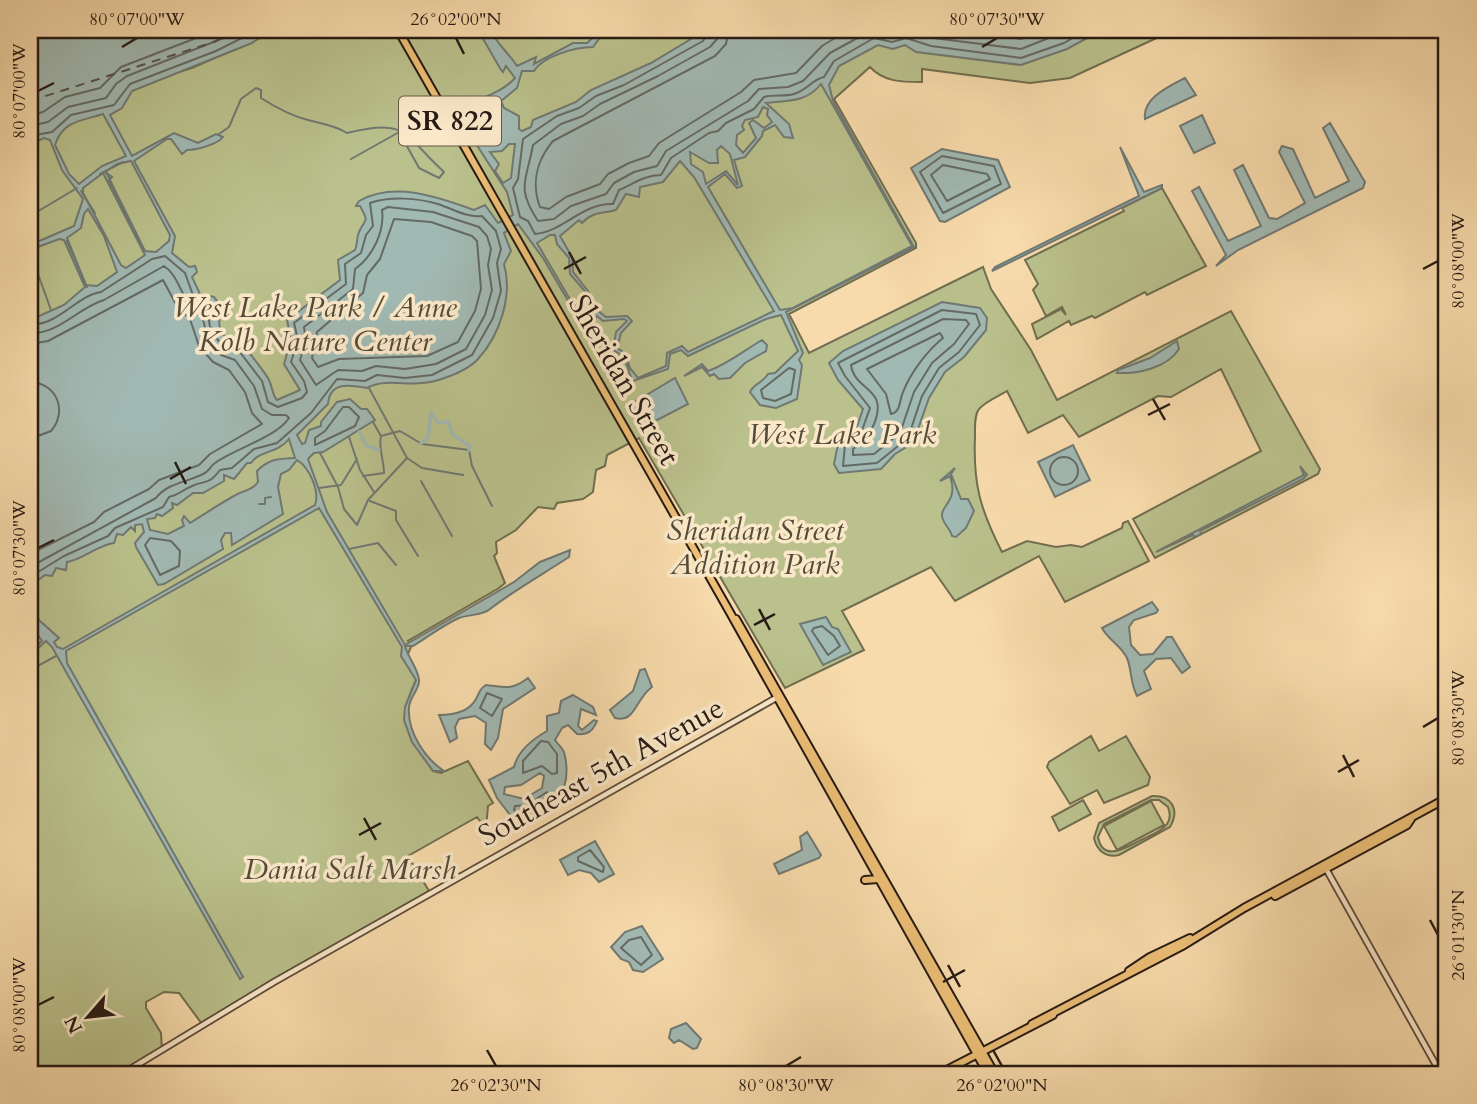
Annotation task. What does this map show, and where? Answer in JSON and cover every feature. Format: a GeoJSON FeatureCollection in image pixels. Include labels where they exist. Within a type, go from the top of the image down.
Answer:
{"type":"FeatureCollection","features":[{"type":"Feature","properties":{"kind":"main road","name":"Sheridan Street"},"geometry":{"type":"LineString","coordinates":[[398,30],[728,609],[806,752],[876,863],[979,1052],[988,1074]]}},
{"type":"Feature","properties":{"kind":"main road","name":"Sheridan Street"},"geometry":{"type":"LineString","coordinates":[[728,609],[743,627],[876,876],[979,1052],[995,1074]]}},
{"type":"Feature","properties":{"kind":"main road"},"geometry":{"type":"LineString","coordinates":[[939,1074],[1129,972],[1172,945],[1192,938],[1443,804],[1447,798]]}},
{"type":"Feature","properties":{"kind":"main road"},"geometry":{"type":"LineString","coordinates":[[850,830],[869,861],[876,863]]}},
{"type":"Feature","properties":{"kind":"main road"},"geometry":{"type":"LineString","coordinates":[[865,880],[876,876],[882,878],[900,906]]}},
{"type":"Feature","properties":{"kind":"street","name":"Southeast 5th Avenue"},"geometry":{"type":"LineString","coordinates":[[122,1074],[274,982],[776,698]]}},
{"type":"Feature","properties":{"kind":"street"},"geometry":{"type":"LineString","coordinates":[[1325,867],[1441,1074]]}},
{"type":"Feature","properties":{"kind":"green space","name":"West Lake Park / Anne Kolb Nature Center"},"geometry":{"type":"Polygon","coordinates":[[[278,30],[1174,30],[1070,78],[1030,83],[922,69],[922,82],[900,81],[881,76],[870,67],[834,99],[916,243],[916,248],[789,314],[809,353],[983,267],[991,289],[1031,350],[1057,400],[1231,311],[1320,469],[1318,474],[1155,558],[1133,519],[1261,451],[1221,369],[1171,397],[1158,396],[1079,437],[1063,415],[1028,433],[1007,391],[979,409],[975,425],[975,468],[979,496],[1002,552],[1027,541],[1056,547],[1082,547],[1122,528],[1123,523],[1128,521],[1149,561],[1065,602],[1039,556],[955,601],[931,567],[842,611],[864,650],[785,688],[639,438],[607,455],[605,466],[596,470],[593,492],[583,499],[557,503],[554,509],[538,507],[516,530],[496,542],[497,553],[494,556],[505,583],[408,641],[411,647],[407,656],[418,676],[407,704],[410,735],[433,771],[441,773],[468,761],[493,803],[488,806],[486,829],[477,817],[408,856],[429,891],[202,1024],[179,993],[164,992],[146,1002],[146,1008],[161,1033],[162,1050],[117,1074],[30,1074],[30,139],[100,95],[192,68],[278,30]]]}},
{"type":"Feature","properties":{"kind":"green space"},"geometry":{"type":"Polygon","coordinates":[[[1162,188],[1206,266],[1147,295],[1145,292],[1095,318],[1092,316],[1071,325],[1069,321],[1037,339],[1032,324],[1061,309],[1066,315],[1062,307],[1046,316],[1033,290],[1038,284],[1025,260],[1124,211],[1122,208],[1162,188]]]}},
{"type":"Feature","properties":{"kind":"green space"},"geometry":{"type":"Polygon","coordinates":[[[1091,736],[1099,751],[1126,736],[1150,777],[1148,785],[1104,803],[1097,790],[1070,804],[1047,767],[1049,762],[1091,736]]]}},
{"type":"Feature","properties":{"kind":"green space"},"geometry":{"type":"Polygon","coordinates":[[[1152,796],[1165,798],[1174,809],[1170,827],[1114,856],[1097,847],[1094,838],[1099,823],[1152,796]],[[1151,800],[1104,824],[1098,837],[1105,850],[1117,851],[1162,829],[1170,818],[1170,813],[1168,807],[1159,800],[1151,800]]]}},
{"type":"Feature","properties":{"kind":"green space"},"geometry":{"type":"Polygon","coordinates":[[[1083,800],[1091,814],[1059,831],[1052,817],[1083,800]]]}},
{"type":"Feature","properties":{"kind":"green space"},"geometry":{"type":"Polygon","coordinates":[[[1151,801],[1164,825],[1117,850],[1104,826],[1151,801]]]}},
{"type":"Feature","properties":{"kind":"water"},"geometry":{"type":"Polygon","coordinates":[[[30,30],[271,30],[252,43],[132,91],[122,108],[110,115],[132,156],[174,133],[198,143],[216,134],[223,137],[212,144],[187,150],[182,154],[171,139],[167,139],[134,161],[175,236],[172,253],[189,267],[195,266],[197,272],[192,277],[200,294],[214,297],[219,304],[221,331],[230,343],[236,343],[236,339],[259,365],[277,400],[300,390],[284,364],[291,340],[287,320],[340,280],[338,260],[355,250],[358,234],[366,220],[360,206],[356,206],[359,201],[387,192],[416,193],[474,210],[485,205],[498,223],[513,215],[507,192],[460,119],[461,109],[496,92],[515,78],[506,66],[503,72],[501,70],[478,30],[491,30],[517,66],[536,57],[534,64],[573,43],[587,43],[597,34],[614,30],[601,36],[593,47],[561,53],[545,61],[534,71],[522,71],[517,88],[501,101],[504,108],[519,116],[519,129],[522,131],[531,127],[533,120],[576,102],[591,90],[651,63],[706,30],[1102,30],[1067,49],[1021,65],[916,52],[905,45],[893,49],[878,45],[839,66],[829,85],[833,101],[914,247],[786,312],[803,353],[799,360],[802,365],[797,399],[776,408],[760,405],[750,392],[798,351],[781,315],[766,319],[688,356],[681,350],[670,354],[668,369],[618,386],[543,258],[518,224],[504,233],[511,251],[504,264],[507,289],[503,314],[493,338],[474,363],[452,375],[426,383],[383,383],[367,388],[342,386],[333,391],[328,404],[297,435],[302,444],[305,443],[309,430],[321,426],[321,422],[337,402],[350,399],[361,409],[367,409],[375,420],[323,452],[314,453],[308,459],[327,512],[405,645],[514,582],[540,562],[570,550],[569,557],[487,611],[459,618],[413,646],[405,646],[419,678],[409,707],[414,736],[424,752],[444,771],[433,771],[412,742],[404,720],[405,707],[416,680],[401,656],[402,647],[319,508],[66,651],[67,663],[243,977],[240,979],[52,647],[46,641],[30,656],[31,651],[42,641],[38,635],[30,639],[30,634],[35,629],[30,617],[30,605],[39,620],[59,638],[54,642],[57,647],[63,649],[315,505],[315,486],[306,468],[297,460],[289,470],[281,474],[278,487],[283,514],[232,545],[231,533],[225,533],[221,540],[223,549],[164,584],[158,585],[136,547],[135,543],[144,532],[142,524],[135,525],[135,531],[131,527],[123,535],[117,534],[114,543],[67,562],[66,570],[56,568],[52,576],[45,575],[30,586],[30,415],[34,410],[30,403],[30,314],[33,318],[37,317],[64,305],[85,287],[64,240],[59,239],[30,250],[30,245],[74,226],[83,199],[62,170],[50,140],[44,138],[30,144],[30,30]],[[821,84],[803,98],[766,103],[789,124],[793,138],[784,137],[775,125],[763,131],[745,157],[734,160],[742,186],[737,188],[725,174],[708,187],[780,310],[793,308],[912,246],[821,84]],[[763,107],[758,117],[745,120],[742,126],[744,130],[737,135],[736,145],[743,153],[756,138],[749,123],[753,120],[764,128],[772,122],[767,115],[768,109],[763,107]],[[103,114],[74,123],[63,131],[55,145],[69,174],[79,184],[102,166],[126,156],[103,114]],[[509,144],[502,151],[490,152],[499,164],[495,171],[503,183],[511,178],[515,144],[509,144]],[[721,146],[717,150],[718,163],[709,163],[690,152],[691,164],[703,172],[706,184],[726,171],[738,185],[730,154],[721,146]],[[131,161],[117,164],[105,172],[112,177],[109,180],[145,251],[156,252],[169,241],[170,235],[131,161]],[[680,161],[663,182],[640,187],[639,197],[626,194],[616,210],[594,215],[582,223],[579,220],[560,236],[572,257],[573,272],[588,291],[597,310],[606,317],[627,316],[632,321],[621,333],[617,348],[625,353],[630,368],[638,378],[666,366],[667,353],[682,346],[688,352],[774,311],[694,177],[680,161]],[[103,173],[83,188],[83,193],[121,265],[126,268],[145,255],[103,173]],[[88,209],[81,228],[67,238],[86,285],[97,286],[117,272],[104,236],[88,209]],[[555,235],[537,243],[585,325],[595,313],[584,290],[570,274],[569,258],[557,244],[555,235]],[[597,316],[587,330],[619,385],[631,377],[624,357],[615,351],[614,344],[616,332],[627,321],[603,321],[597,316]],[[289,439],[274,450],[247,463],[234,479],[224,475],[224,481],[203,493],[193,493],[177,505],[172,503],[173,508],[162,516],[157,514],[155,518],[147,519],[150,530],[168,534],[184,526],[184,516],[190,523],[253,487],[258,482],[257,471],[266,464],[295,458],[289,439]]]}},
{"type":"Feature","properties":{"kind":"water"},"geometry":{"type":"Polygon","coordinates":[[[1185,78],[1196,95],[1145,119],[1145,112],[1152,99],[1185,78]]]}},
{"type":"Feature","properties":{"kind":"water"},"geometry":{"type":"Polygon","coordinates":[[[1202,115],[1215,143],[1194,153],[1180,126],[1202,115]]]}},
{"type":"Feature","properties":{"kind":"water"},"geometry":{"type":"Polygon","coordinates":[[[1330,123],[1365,182],[1363,188],[1238,250],[1216,266],[1226,255],[1192,191],[1199,187],[1228,241],[1261,226],[1234,170],[1243,165],[1269,218],[1277,219],[1305,203],[1279,152],[1282,146],[1293,149],[1315,198],[1349,181],[1323,128],[1330,123]]]}},
{"type":"Feature","properties":{"kind":"water"},"geometry":{"type":"Polygon","coordinates":[[[1120,147],[1144,192],[1162,185],[1162,188],[992,271],[995,267],[1139,196],[1120,147]]]}},
{"type":"Feature","properties":{"kind":"water"},"geometry":{"type":"Polygon","coordinates":[[[942,149],[998,160],[1010,187],[945,222],[940,221],[911,168],[942,149]]]}},
{"type":"Feature","properties":{"kind":"water"},"geometry":{"type":"Polygon","coordinates":[[[942,302],[980,308],[987,318],[986,330],[964,357],[945,372],[929,398],[913,443],[895,454],[881,469],[839,473],[834,464],[838,447],[855,429],[863,409],[838,380],[829,363],[843,351],[942,302]]]}},
{"type":"Feature","properties":{"kind":"water"},"geometry":{"type":"Polygon","coordinates":[[[762,340],[767,345],[766,351],[745,363],[730,378],[719,379],[714,374],[710,376],[702,367],[684,376],[702,364],[708,371],[715,368],[762,340]]]}},
{"type":"Feature","properties":{"kind":"water"},"geometry":{"type":"Polygon","coordinates":[[[1177,341],[1179,349],[1174,356],[1160,365],[1143,371],[1117,373],[1118,370],[1150,358],[1177,341]]]}},
{"type":"Feature","properties":{"kind":"water"},"geometry":{"type":"Polygon","coordinates":[[[675,378],[688,404],[655,421],[651,429],[643,430],[628,406],[675,378]]]}},
{"type":"Feature","properties":{"kind":"water"},"geometry":{"type":"Polygon","coordinates":[[[1073,445],[1090,480],[1055,497],[1038,462],[1073,445]]]}},
{"type":"Feature","properties":{"kind":"water"},"geometry":{"type":"Polygon","coordinates":[[[1300,466],[1307,475],[1303,479],[1200,531],[1201,534],[1195,537],[1193,535],[1156,552],[1304,475],[1300,466]]]}},
{"type":"Feature","properties":{"kind":"water"},"geometry":{"type":"Polygon","coordinates":[[[955,468],[951,474],[961,499],[968,499],[974,511],[966,528],[956,537],[952,536],[942,516],[951,497],[950,476],[940,481],[955,468]]]}},
{"type":"Feature","properties":{"kind":"water"},"geometry":{"type":"Polygon","coordinates":[[[1152,602],[1158,610],[1156,613],[1134,620],[1129,627],[1131,645],[1140,655],[1153,654],[1167,637],[1172,637],[1190,667],[1182,673],[1171,658],[1156,659],[1144,671],[1151,689],[1137,696],[1127,658],[1102,628],[1152,602]]]}},
{"type":"Feature","properties":{"kind":"water"},"geometry":{"type":"Polygon","coordinates":[[[826,617],[832,627],[838,629],[851,652],[823,665],[800,624],[826,617]]]}},
{"type":"Feature","properties":{"kind":"water"},"geometry":{"type":"Polygon","coordinates":[[[645,669],[652,687],[631,714],[622,719],[615,718],[610,710],[633,691],[640,670],[645,669]]]}},
{"type":"Feature","properties":{"kind":"water"},"geometry":{"type":"Polygon","coordinates":[[[528,678],[535,688],[503,709],[498,738],[491,750],[485,744],[486,723],[475,716],[459,719],[455,727],[457,738],[450,742],[439,715],[465,710],[486,685],[512,686],[528,678]]]}},
{"type":"Feature","properties":{"kind":"water"},"geometry":{"type":"Polygon","coordinates":[[[573,695],[593,707],[596,715],[581,709],[578,726],[582,730],[594,720],[597,721],[592,730],[584,734],[577,734],[568,725],[562,728],[555,740],[564,752],[566,778],[563,790],[558,800],[541,815],[517,824],[497,798],[489,780],[514,767],[531,741],[547,731],[547,716],[559,713],[561,701],[573,695]],[[540,773],[521,785],[505,787],[504,794],[524,799],[542,788],[544,776],[540,773]]]}},
{"type":"Feature","properties":{"kind":"water"},"geometry":{"type":"Polygon","coordinates":[[[807,832],[821,855],[819,858],[779,874],[774,864],[802,850],[800,837],[807,832]]]}},
{"type":"Feature","properties":{"kind":"water"},"geometry":{"type":"Polygon","coordinates":[[[595,841],[614,874],[599,882],[591,873],[579,870],[568,875],[560,860],[595,841]]]}},
{"type":"Feature","properties":{"kind":"water"},"geometry":{"type":"Polygon","coordinates":[[[642,926],[663,959],[643,972],[633,970],[629,962],[621,959],[611,947],[625,932],[642,926]]]}},
{"type":"Feature","properties":{"kind":"water"},"geometry":{"type":"Polygon","coordinates":[[[686,1023],[701,1039],[697,1048],[693,1049],[679,1040],[674,1043],[669,1038],[671,1029],[686,1023]]]}},
{"type":"Feature","properties":{"kind":"waterway"},"geometry":{"type":"LineString","coordinates":[[219,134],[229,127],[241,99],[256,88],[261,90],[261,98],[284,111],[347,133],[383,127],[404,133],[444,172],[439,178],[419,168],[402,137]]}},
{"type":"Feature","properties":{"kind":"waterway"},"geometry":{"type":"LineString","coordinates":[[351,159],[401,131]]}},
{"type":"Feature","properties":{"kind":"waterway"},"geometry":{"type":"LineString","coordinates":[[100,174],[123,162]]}},
{"type":"Feature","properties":{"kind":"waterway"},"geometry":{"type":"LineString","coordinates":[[106,172],[139,239]]}},
{"type":"Feature","properties":{"kind":"waterway"},"geometry":{"type":"LineString","coordinates":[[30,216],[77,188]]}},
{"type":"Feature","properties":{"kind":"waterway"},"geometry":{"type":"LineString","coordinates":[[81,191],[95,213]]}},
{"type":"Feature","properties":{"kind":"waterway"},"geometry":{"type":"LineString","coordinates":[[67,241],[87,287]]}},
{"type":"Feature","properties":{"kind":"waterway"},"geometry":{"type":"LineString","coordinates":[[30,252],[51,310]]}},
{"type":"Feature","properties":{"kind":"waterway"},"geometry":{"type":"LineString","coordinates":[[369,388],[407,458],[422,468],[463,475]]}},
{"type":"Feature","properties":{"kind":"waterway"},"geometry":{"type":"LineString","coordinates":[[421,443],[428,439],[431,412],[438,423],[448,422],[453,435],[470,446],[469,450]]}},
{"type":"Feature","properties":{"kind":"waterway"},"geometry":{"type":"LineString","coordinates":[[363,476],[384,473],[381,436],[373,422]]}},
{"type":"Feature","properties":{"kind":"waterway"},"geometry":{"type":"LineString","coordinates":[[381,436],[400,431],[422,444],[469,450],[472,466],[492,506]]}},
{"type":"Feature","properties":{"kind":"waterway"},"geometry":{"type":"LineString","coordinates":[[359,432],[367,446],[379,450]]}},
{"type":"Feature","properties":{"kind":"waterway"},"geometry":{"type":"LineString","coordinates":[[349,437],[360,470],[374,492]]}},
{"type":"Feature","properties":{"kind":"waterway"},"geometry":{"type":"LineString","coordinates":[[320,453],[338,487],[344,509],[357,525],[368,500],[407,458]]}},
{"type":"Feature","properties":{"kind":"waterway"},"geometry":{"type":"LineString","coordinates":[[319,488],[341,485],[357,459]]}},
{"type":"Feature","properties":{"kind":"waterway"},"geometry":{"type":"LineString","coordinates":[[421,481],[452,536]]}},
{"type":"Feature","properties":{"kind":"waterway"},"geometry":{"type":"LineString","coordinates":[[259,504],[265,504],[265,498],[271,497]]}},
{"type":"Feature","properties":{"kind":"waterway"},"geometry":{"type":"LineString","coordinates":[[370,501],[396,511],[396,520],[418,556]]}},
{"type":"Feature","properties":{"kind":"waterway"},"geometry":{"type":"LineString","coordinates":[[349,549],[378,543],[396,565]]}},
{"type":"Feature","properties":{"kind":"waterway"},"geometry":{"type":"LineString","coordinates":[[30,670],[56,656]]}},
{"type":"Feature","properties":{"kind":"ferry route"},"geometry":{"type":"LineString","coordinates":[[30,101],[214,42],[236,30]]}},
{"type":"Feature","properties":{"kind":"park label","name":"West Lake Park"},"geometry":{"type":"Point","coordinates":[842,434]}},
{"type":"Feature","properties":{"kind":"park label","name":"Sheridan Street Addition Park"},"geometry":{"type":"Point","coordinates":[755,547]}},
{"type":"Feature","properties":{"kind":"park label","name":"Dania Salt Marsh"},"geometry":{"type":"Point","coordinates":[350,869]}}]}
